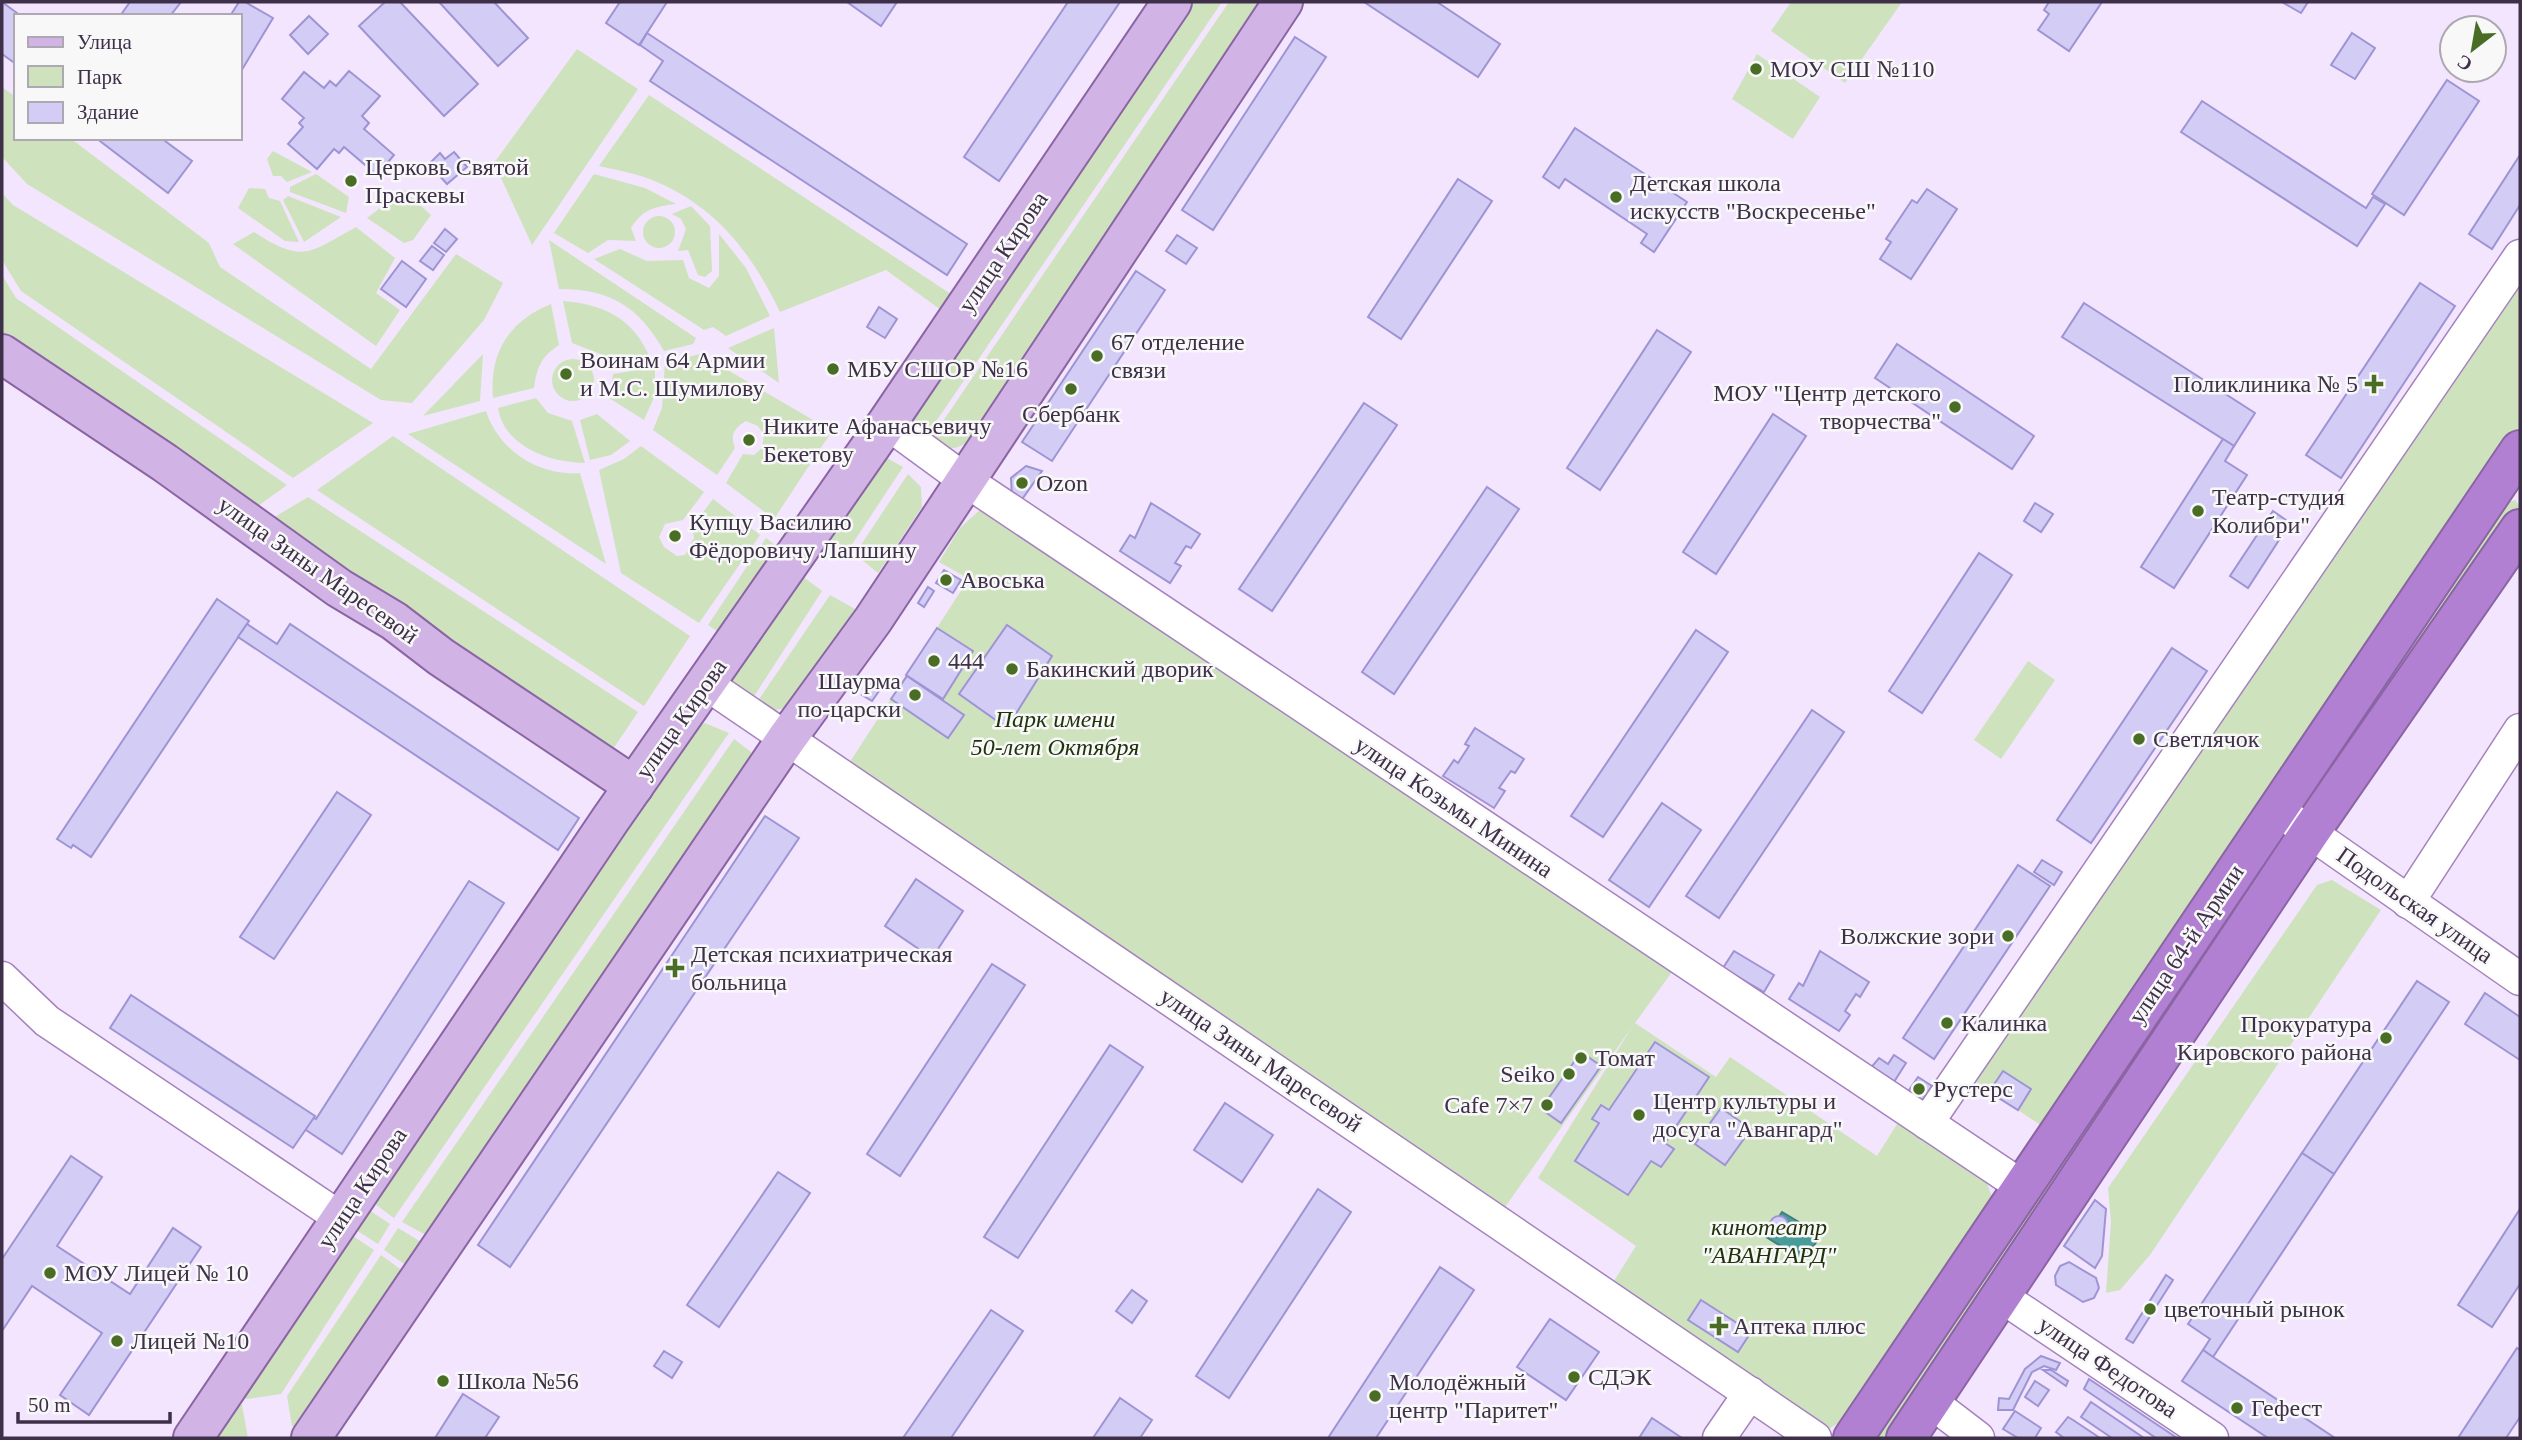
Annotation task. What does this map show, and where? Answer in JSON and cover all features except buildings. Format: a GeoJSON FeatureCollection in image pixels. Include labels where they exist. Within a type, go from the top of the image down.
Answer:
{"type":"FeatureCollection","features":[{"type":"Feature","properties":{"kind":"highway","name":"улица 64-й Армии"},"geometry":{"type":"LineString","coordinates":[[1853,1438],[2276,810],[2518,458]]}},
{"type":"Feature","properties":{"kind":"highway","name":"улица 64-й Армии"},"geometry":{"type":"LineString","coordinates":[[1906,1438],[2310,832],[2520,528]]}},
{"type":"Feature","properties":{"kind":"main road","name":"улица Кирова"},"geometry":{"type":"LineString","coordinates":[[193,1438],[634,786],[887,423],[1172,2]]}},
{"type":"Feature","properties":{"kind":"main road"},"geometry":{"type":"LineString","coordinates":[[311,1438],[787,738],[873,620],[1283,2]]}},
{"type":"Feature","properties":{"kind":"main road","name":"улица Зины Маресевой"},"geometry":{"type":"LineString","coordinates":[[2,354],[165,463],[339,588],[394,621],[442,657],[634,786]]}},
{"type":"Feature","properties":{"kind":"street"},"geometry":{"type":"LineString","coordinates":[[1927,1123],[2520,256]]}},
{"type":"Feature","properties":{"kind":"street","name":"улица Козьмы Минина"},"geometry":{"type":"LineString","coordinates":[[887,423],[965,480],[2023,1187]]}},
{"type":"Feature","properties":{"kind":"street","name":"улица Зины Маресевой"},"geometry":{"type":"LineString","coordinates":[[705,683],[1815,1438]]}},
{"type":"Feature","properties":{"kind":"street"},"geometry":{"type":"LineString","coordinates":[[2408,902],[2520,730]]}},
{"type":"Feature","properties":{"kind":"street","name":"Подольская улица"},"geometry":{"type":"LineString","coordinates":[[2276,810],[2520,979]]}},
{"type":"Feature","properties":{"kind":"street"},"geometry":{"type":"LineString","coordinates":[[2,978],[47,1021],[342,1219]]}},
{"type":"Feature","properties":{"kind":"street","name":"улица Федотова"},"geometry":{"type":"LineString","coordinates":[[2002,1297],[2212,1438]]}},
{"type":"Feature","properties":{"kind":"street"},"geometry":{"type":"LineString","coordinates":[[1719,1438],[1750,1394]]}},
{"type":"Feature","properties":{"kind":"street"},"geometry":{"type":"LineString","coordinates":[[1931,1402],[1968,1436]]}},
{"type":"Feature","properties":{"kind":"green space"},"geometry":{"type":"Polygon","coordinates":[[[1183,2],[1222,2],[924,439],[909,424],[1183,2]]]}},
{"type":"Feature","properties":{"kind":"green space"},"geometry":{"type":"Polygon","coordinates":[[[1229,2],[1267,2],[976,436],[953,448],[941,448],[928,443],[1229,2]]]}},
{"type":"Feature","properties":{"kind":"green space"},"geometry":{"type":"Polygon","coordinates":[[[1791,2],[1902,2],[1845,83],[1771,31],[1791,2]]]}},
{"type":"Feature","properties":{"kind":"green space"},"geometry":{"type":"Polygon","coordinates":[[[577,49],[638,89],[532,245],[494,163],[577,49]]]}},
{"type":"Feature","properties":{"kind":"green space"},"geometry":{"type":"Polygon","coordinates":[[[1757,54],[1820,97],[1793,139],[1732,99],[1757,54]]]}},
{"type":"Feature","properties":{"kind":"green space"},"geometry":{"type":"Polygon","coordinates":[[[2,87],[14,96],[14,140],[73,140],[209,243],[220,267],[371,369],[456,254],[503,283],[484,320],[412,403],[381,400],[27,184],[2,157],[2,87]]]}},
{"type":"Feature","properties":{"kind":"green space"},"geometry":{"type":"Polygon","coordinates":[[[649,95],[963,302],[952,318],[886,270],[780,312],[744,251],[713,217],[695,203],[652,180],[599,166],[649,95]]]}},
{"type":"Feature","properties":{"kind":"green space"},"geometry":{"type":"Polygon","coordinates":[[[273,151],[312,172],[287,182],[281,176],[273,176],[267,159],[273,151]]]}},
{"type":"Feature","properties":{"kind":"green space"},"geometry":{"type":"Polygon","coordinates":[[[316,174],[349,197],[346,213],[290,192],[290,187],[316,174]]]}},
{"type":"Feature","properties":{"kind":"green space"},"geometry":{"type":"Polygon","coordinates":[[[594,174],[645,188],[676,204],[655,208],[640,217],[631,228],[636,241],[608,240],[588,253],[554,233],[594,174]]]}},
{"type":"Feature","properties":{"kind":"green space"},"geometry":{"type":"Polygon","coordinates":[[[249,188],[265,189],[269,198],[280,201],[299,242],[285,241],[238,208],[249,188]]]}},
{"type":"Feature","properties":{"kind":"green space"},"geometry":{"type":"Polygon","coordinates":[[[404,190],[431,215],[413,240],[404,243],[367,218],[404,190]]]}},
{"type":"Feature","properties":{"kind":"green space"},"geometry":{"type":"Polygon","coordinates":[[[2,193],[13,205],[373,423],[293,478],[21,291],[2,260],[2,193]]]}},
{"type":"Feature","properties":{"kind":"green space"},"geometry":{"type":"Polygon","coordinates":[[[288,196],[341,217],[304,242],[283,200],[288,196]]]}},
{"type":"Feature","properties":{"kind":"green space"},"geometry":{"type":"Polygon","coordinates":[[[691,206],[710,226],[712,271],[705,277],[698,275],[688,250],[678,251],[686,229],[681,219],[672,214],[691,206]]]}},
{"type":"Feature","properties":{"kind":"green space"},"geometry":{"type":"Polygon","coordinates":[[[659,216],[670,221],[675,232],[670,243],[659,248],[648,243],[643,232],[648,221],[659,216]]]}},
{"type":"Feature","properties":{"kind":"green space"},"geometry":{"type":"Polygon","coordinates":[[[356,227],[395,258],[376,293],[400,310],[376,346],[233,244],[254,232],[284,248],[306,251],[356,227]]]}},
{"type":"Feature","properties":{"kind":"green space"},"geometry":{"type":"Polygon","coordinates":[[[719,234],[746,268],[770,316],[726,336],[713,327],[704,330],[594,259],[620,249],[647,261],[683,260],[689,278],[709,288],[719,276],[719,234]]]}},
{"type":"Feature","properties":{"kind":"green space"},"geometry":{"type":"Polygon","coordinates":[[[549,240],[696,338],[693,344],[664,351],[644,323],[622,304],[594,293],[559,289],[549,240]]]}},
{"type":"Feature","properties":{"kind":"green space"},"geometry":{"type":"Polygon","coordinates":[[[2,275],[16,298],[287,485],[250,512],[2,341],[2,275]]]}},
{"type":"Feature","properties":{"kind":"green space"},"geometry":{"type":"Polygon","coordinates":[[[2520,283],[2520,426],[2045,1128],[2018,1110],[2031,1089],[2003,1072],[1989,1092],[1972,1078],[2520,283]]]}},
{"type":"Feature","properties":{"kind":"green space"},"geometry":{"type":"Polygon","coordinates":[[[563,301],[592,306],[616,316],[635,333],[650,358],[611,365],[603,355],[572,343],[563,301]]]}},
{"type":"Feature","properties":{"kind":"green space"},"geometry":{"type":"Polygon","coordinates":[[[551,304],[559,345],[541,363],[534,388],[493,398],[494,367],[505,340],[524,320],[551,304]]]}},
{"type":"Feature","properties":{"kind":"green space"},"geometry":{"type":"Polygon","coordinates":[[[774,328],[779,383],[728,348],[774,328]]]}},
{"type":"Feature","properties":{"kind":"green space"},"geometry":{"type":"Polygon","coordinates":[[[483,354],[480,401],[423,416],[483,354]]]}},
{"type":"Feature","properties":{"kind":"green space"},"geometry":{"type":"Polygon","coordinates":[[[700,354],[832,431],[774,519],[726,483],[743,454],[754,455],[762,448],[764,435],[758,426],[746,421],[736,429],[733,436],[735,448],[717,475],[653,430],[662,408],[665,363],[700,354]]]}},
{"type":"Feature","properties":{"kind":"green space"},"geometry":{"type":"Polygon","coordinates":[[[573,359],[588,365],[594,380],[588,395],[573,401],[558,395],[552,380],[558,365],[573,359]]]}},
{"type":"Feature","properties":{"kind":"green space"},"geometry":{"type":"Polygon","coordinates":[[[655,367],[655,395],[644,420],[609,398],[613,374],[655,367]]]}},
{"type":"Feature","properties":{"kind":"green space"},"geometry":{"type":"Polygon","coordinates":[[[536,398],[548,413],[572,421],[585,463],[544,456],[519,443],[509,433],[498,408],[536,398]]]}},
{"type":"Feature","properties":{"kind":"green space"},"geometry":{"type":"Polygon","coordinates":[[[486,411],[500,438],[523,458],[550,470],[580,473],[606,564],[408,434],[486,411]]]}},
{"type":"Feature","properties":{"kind":"green space"},"geometry":{"type":"Polygon","coordinates":[[[597,414],[630,441],[611,455],[590,460],[580,420],[597,414]]]}},
{"type":"Feature","properties":{"kind":"green space"},"geometry":{"type":"Polygon","coordinates":[[[393,436],[690,636],[644,706],[317,490],[393,436]]]}},
{"type":"Feature","properties":{"kind":"green space"},"geometry":{"type":"Polygon","coordinates":[[[641,446],[704,492],[683,520],[665,524],[659,537],[664,547],[677,556],[685,555],[694,538],[692,527],[713,499],[760,535],[699,623],[621,573],[599,470],[624,459],[641,446]]]}},
{"type":"Feature","properties":{"kind":"green space"},"geometry":{"type":"Polygon","coordinates":[[[885,457],[903,467],[849,549],[821,534],[885,457]]]}},
{"type":"Feature","properties":{"kind":"green space"},"geometry":{"type":"Polygon","coordinates":[[[908,474],[921,487],[922,507],[878,573],[855,554],[908,474]]]}},
{"type":"Feature","properties":{"kind":"green space"},"geometry":{"type":"Polygon","coordinates":[[[308,497],[638,712],[607,758],[263,524],[308,497]]]}},
{"type":"Feature","properties":{"kind":"green space"},"geometry":{"type":"Polygon","coordinates":[[[2515,500],[2519,505],[2518,515],[2319,793],[2314,785],[2509,502],[2515,500]]]}},
{"type":"Feature","properties":{"kind":"green space","name":"Парк имени 50-лет Октября"},"geometry":{"type":"Polygon","coordinates":[[[982,508],[1073,563],[1672,972],[1635,1023],[1716,1077],[1730,1057],[1877,1156],[1899,1121],[1985,1178],[1992,1197],[1989,1208],[1848,1417],[1827,1430],[1607,1292],[1636,1246],[1538,1178],[1632,1027],[1498,1217],[844,771],[966,583],[962,575],[939,562],[960,528],[982,508]]]}},
{"type":"Feature","properties":{"kind":"green space"},"geometry":{"type":"Polygon","coordinates":[[[766,538],[776,546],[718,632],[708,625],[766,538]]]}},
{"type":"Feature","properties":{"kind":"green space"},"geometry":{"type":"Polygon","coordinates":[[[798,573],[822,591],[751,701],[732,684],[731,674],[798,573]]]}},
{"type":"Feature","properties":{"kind":"green space"},"geometry":{"type":"Polygon","coordinates":[[[830,595],[855,609],[796,706],[765,712],[755,705],[830,595]]]}},
{"type":"Feature","properties":{"kind":"green space"},"geometry":{"type":"Polygon","coordinates":[[[2028,661],[2055,680],[2001,759],[1974,740],[2028,661]]]}},
{"type":"Feature","properties":{"kind":"green space"},"geometry":{"type":"Polygon","coordinates":[[[705,723],[729,733],[394,1218],[368,1199],[693,728],[705,723]]]}},
{"type":"Feature","properties":{"kind":"green space"},"geometry":{"type":"Polygon","coordinates":[[[734,739],[751,752],[752,761],[433,1239],[402,1222],[734,739]]]}},
{"type":"Feature","properties":{"kind":"green space"},"geometry":{"type":"Polygon","coordinates":[[[2272,846],[2278,853],[2275,863],[1887,1438],[1871,1438],[2272,846]]]}},
{"type":"Feature","properties":{"kind":"green space"},"geometry":{"type":"Polygon","coordinates":[[[2332,880],[2381,910],[2150,1255],[2120,1290],[2106,1293],[2111,1222],[2108,1188],[2317,885],[2332,880]]]}},
{"type":"Feature","properties":{"kind":"green space"},"geometry":{"type":"Polygon","coordinates":[[[363,1206],[390,1224],[378,1244],[348,1225],[363,1206]]]}},
{"type":"Feature","properties":{"kind":"green space"},"geometry":{"type":"Polygon","coordinates":[[[398,1228],[428,1246],[410,1268],[384,1250],[398,1228]]]}},
{"type":"Feature","properties":{"kind":"green space"},"geometry":{"type":"Polygon","coordinates":[[[344,1230],[374,1250],[281,1394],[247,1399],[236,1393],[344,1230]]]}},
{"type":"Feature","properties":{"kind":"green space"},"geometry":{"type":"Polygon","coordinates":[[[381,1255],[407,1274],[299,1430],[292,1426],[287,1396],[381,1255]]]}},
{"type":"Feature","properties":{"kind":"green space"},"geometry":{"type":"Polygon","coordinates":[[[230,1398],[242,1405],[248,1438],[203,1438],[230,1398]]]}},
{"type":"Feature","properties":{"kind":"shaded area"},"geometry":{"type":"Polygon","coordinates":[[[1782,1212],[1821,1235],[1804,1260],[1766,1237],[1782,1212]]]}},
{"type":"Feature","properties":{"kind":"place","name":"МОУ СШ №110"},"geometry":{"type":"Point","coordinates":[1756,69]}},
{"type":"Feature","properties":{"kind":"place","name":"Церковь Святой Праскевы"},"geometry":{"type":"Point","coordinates":[351,181]}},
{"type":"Feature","properties":{"kind":"place","name":"Детская школа искусств \"Воскресенье\""},"geometry":{"type":"Point","coordinates":[1616,197]}},
{"type":"Feature","properties":{"kind":"place","name":"67 отделение связи"},"geometry":{"type":"Point","coordinates":[1097,356]}},
{"type":"Feature","properties":{"kind":"place","name":"МБУ СШОР №16"},"geometry":{"type":"Point","coordinates":[833,369]}},
{"type":"Feature","properties":{"kind":"place","name":"Воинам 64 Армии и М.С. Шумилову"},"geometry":{"type":"Point","coordinates":[566,374]}},
{"type":"Feature","properties":{"kind":"place","name":"Поликлиника № 5"},"geometry":{"type":"Point","coordinates":[2374,384]}},
{"type":"Feature","properties":{"kind":"place","name":"Сбербанк"},"geometry":{"type":"Point","coordinates":[1071,389]}},
{"type":"Feature","properties":{"kind":"place","name":"МОУ \"Центр детского творчества\""},"geometry":{"type":"Point","coordinates":[1955,407]}},
{"type":"Feature","properties":{"kind":"place","name":"Никите Афанасьевичу Бекетову"},"geometry":{"type":"Point","coordinates":[749,440]}},
{"type":"Feature","properties":{"kind":"place","name":"Ozon"},"geometry":{"type":"Point","coordinates":[1022,483]}},
{"type":"Feature","properties":{"kind":"place","name":"Театр-студия Колибри\""},"geometry":{"type":"Point","coordinates":[2198,511]}},
{"type":"Feature","properties":{"kind":"place","name":"Купцу Василию Фёдоровичу Лапшину"},"geometry":{"type":"Point","coordinates":[675,536]}},
{"type":"Feature","properties":{"kind":"place","name":"Авоська"},"geometry":{"type":"Point","coordinates":[946,580]}},
{"type":"Feature","properties":{"kind":"place","name":"444"},"geometry":{"type":"Point","coordinates":[934,661]}},
{"type":"Feature","properties":{"kind":"place","name":"Бакинский дворик"},"geometry":{"type":"Point","coordinates":[1012,669]}},
{"type":"Feature","properties":{"kind":"place","name":"Шаурма по-царски"},"geometry":{"type":"Point","coordinates":[915,695]}},
{"type":"Feature","properties":{"kind":"place","name":"Светлячок"},"geometry":{"type":"Point","coordinates":[2139,739]}},
{"type":"Feature","properties":{"kind":"place","name":"Волжские зори"},"geometry":{"type":"Point","coordinates":[2008,936]}},
{"type":"Feature","properties":{"kind":"place","name":"Детская психиатрическая больница"},"geometry":{"type":"Point","coordinates":[675,968]}},
{"type":"Feature","properties":{"kind":"place","name":"Калинка"},"geometry":{"type":"Point","coordinates":[1947,1023]}},
{"type":"Feature","properties":{"kind":"place","name":"Прокуратура Кировского района"},"geometry":{"type":"Point","coordinates":[2386,1038]}},
{"type":"Feature","properties":{"kind":"place","name":"Томат"},"geometry":{"type":"Point","coordinates":[1581,1058]}},
{"type":"Feature","properties":{"kind":"place","name":"Seiko"},"geometry":{"type":"Point","coordinates":[1569,1074]}},
{"type":"Feature","properties":{"kind":"place","name":"Рустерс"},"geometry":{"type":"Point","coordinates":[1919,1089]}},
{"type":"Feature","properties":{"kind":"place","name":"Cafe 7×7"},"geometry":{"type":"Point","coordinates":[1547,1105]}},
{"type":"Feature","properties":{"kind":"place","name":"Центр культуры и досуга \"Авангард\""},"geometry":{"type":"Point","coordinates":[1639,1115]}},
{"type":"Feature","properties":{"kind":"place","name":"МОУ Лицей № 10"},"geometry":{"type":"Point","coordinates":[50,1273]}},
{"type":"Feature","properties":{"kind":"place","name":"цветочный рынок"},"geometry":{"type":"Point","coordinates":[2150,1309]}},
{"type":"Feature","properties":{"kind":"place","name":"Аптека плюс"},"geometry":{"type":"Point","coordinates":[1719,1326]}},
{"type":"Feature","properties":{"kind":"place","name":"Лицей №10"},"geometry":{"type":"Point","coordinates":[117,1341]}},
{"type":"Feature","properties":{"kind":"place","name":"СДЭК"},"geometry":{"type":"Point","coordinates":[1574,1377]}},
{"type":"Feature","properties":{"kind":"place","name":"Школа №56"},"geometry":{"type":"Point","coordinates":[443,1381]}},
{"type":"Feature","properties":{"kind":"place","name":"Молодёжный центр \"Паритет\""},"geometry":{"type":"Point","coordinates":[1375,1396]}},
{"type":"Feature","properties":{"kind":"place","name":"Гефест"},"geometry":{"type":"Point","coordinates":[2237,1408]}},
{"type":"Feature","properties":{"kind":"park label","name":"кинотеатр \"АВАНГАРД\""},"geometry":{"type":"Point","coordinates":[1769,1241]}}]}
